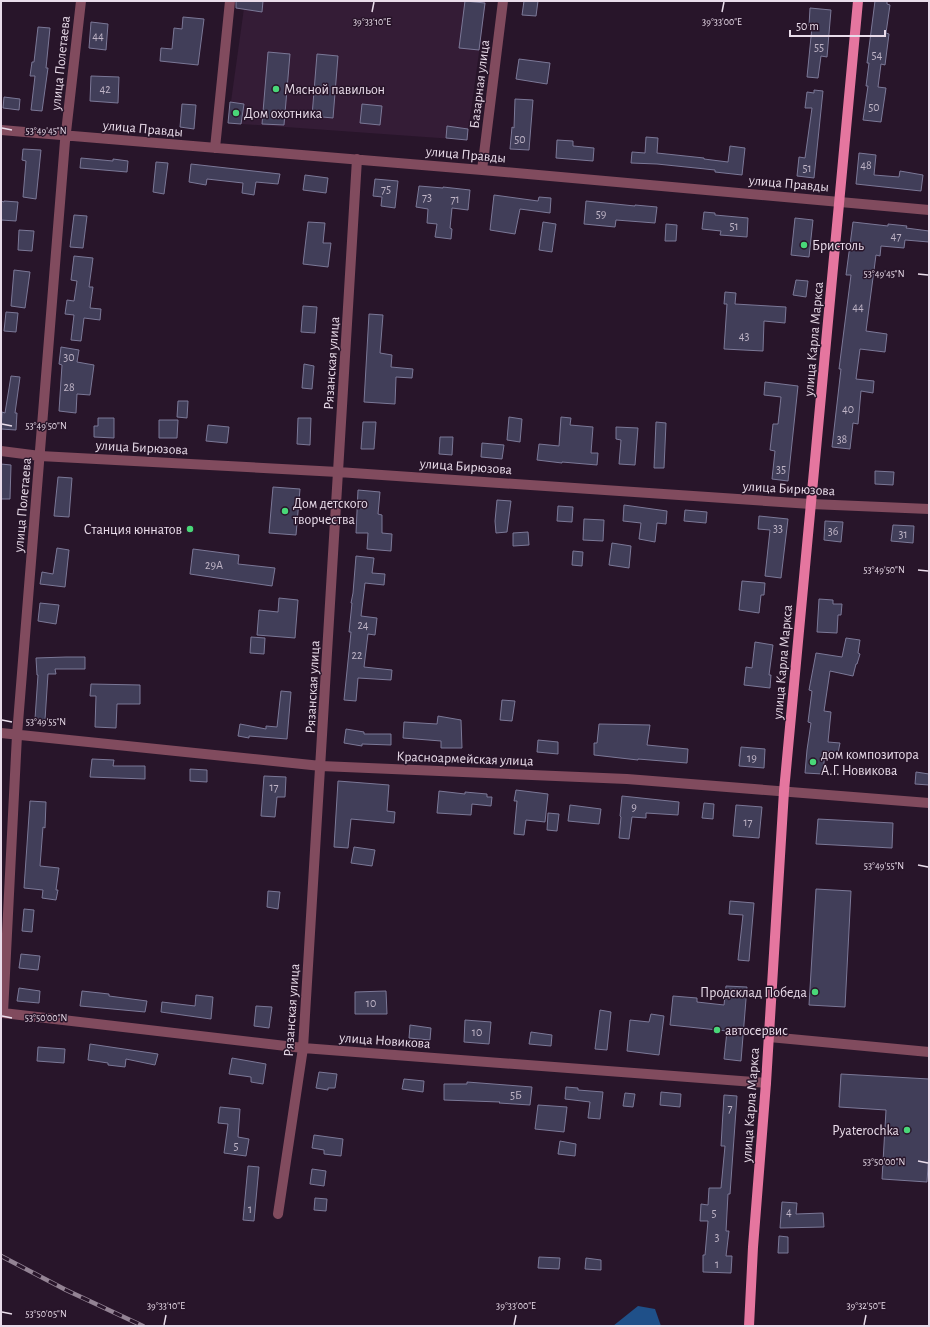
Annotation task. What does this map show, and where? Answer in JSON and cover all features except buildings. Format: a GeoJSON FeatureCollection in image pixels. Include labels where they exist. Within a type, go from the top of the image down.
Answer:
{"type":"FeatureCollection","features":[{"type":"Feature","properties":{"kind":"main road","name":"улица Карла Маркса"},"geometry":{"type":"LineString","coordinates":[[749,1326],[784,791],[858,1]]}},
{"type":"Feature","properties":{"kind":"street","name":"улица Полетаева"},"geometry":{"type":"LineString","coordinates":[[2,1013],[17,735],[66,136],[81,1]]}},
{"type":"Feature","properties":{"kind":"street"},"geometry":{"type":"LineString","coordinates":[[215,148],[230,1]]}},
{"type":"Feature","properties":{"kind":"street","name":"Базарная улица"},"geometry":{"type":"LineString","coordinates":[[482,170],[503,1]]}},
{"type":"Feature","properties":{"kind":"street","name":"улица Правды"},"geometry":{"type":"LineString","coordinates":[[1,130],[357,159],[929,210]]}},
{"type":"Feature","properties":{"kind":"street","name":"Рязанская улица"},"geometry":{"type":"LineString","coordinates":[[278,1214],[303,1048],[357,159]]}},
{"type":"Feature","properties":{"kind":"street","name":"улица Бирюзова"},"geometry":{"type":"LineString","coordinates":[[1,451],[40,456],[338,472],[811,504],[929,509]]}},
{"type":"Feature","properties":{"kind":"street","name":"Красноармейская улица"},"geometry":{"type":"LineString","coordinates":[[1,734],[321,766],[627,779],[929,803]]}},
{"type":"Feature","properties":{"kind":"street","name":"улица Новикова"},"geometry":{"type":"LineString","coordinates":[[2,1013],[303,1048],[766,1083]]}},
{"type":"Feature","properties":{"kind":"street"},"geometry":{"type":"LineString","coordinates":[[769,1037],[929,1052]]}},
{"type":"Feature","properties":{"kind":"shaded area"},"geometry":{"type":"Polygon","coordinates":[[[245,1],[486,1],[467,140],[228,123],[245,1]]]}},
{"type":"Feature","properties":{"kind":"water"},"geometry":{"type":"Polygon","coordinates":[[[638,1306],[655,1309],[661,1326],[613,1326],[638,1306]]]}},
{"type":"Feature","properties":{"kind":"railway"},"geometry":{"type":"LineString","coordinates":[[1,1256],[66,1290],[143,1326]]}},
{"type":"Feature","properties":{"kind":"place","name":"Мясной павильон"},"geometry":{"type":"Point","coordinates":[276,89]}},
{"type":"Feature","properties":{"kind":"place","name":"Дом охотника"},"geometry":{"type":"Point","coordinates":[236,113]}},
{"type":"Feature","properties":{"kind":"place","name":"Бристоль"},"geometry":{"type":"Point","coordinates":[804,245]}},
{"type":"Feature","properties":{"kind":"place","name":"Дом детского творчества"},"geometry":{"type":"Point","coordinates":[285,511]}},
{"type":"Feature","properties":{"kind":"place","name":"Станция юннатов"},"geometry":{"type":"Point","coordinates":[190,529]}},
{"type":"Feature","properties":{"kind":"place","name":"дом композитора А.Г. Новикова"},"geometry":{"type":"Point","coordinates":[813,762]}},
{"type":"Feature","properties":{"kind":"place","name":"Продсклад Победа"},"geometry":{"type":"Point","coordinates":[815,992]}},
{"type":"Feature","properties":{"kind":"place","name":"автосервис"},"geometry":{"type":"Point","coordinates":[717,1030]}},
{"type":"Feature","properties":{"kind":"place","name":"Pyaterochka"},"geometry":{"type":"Point","coordinates":[907,1130]}}]}
